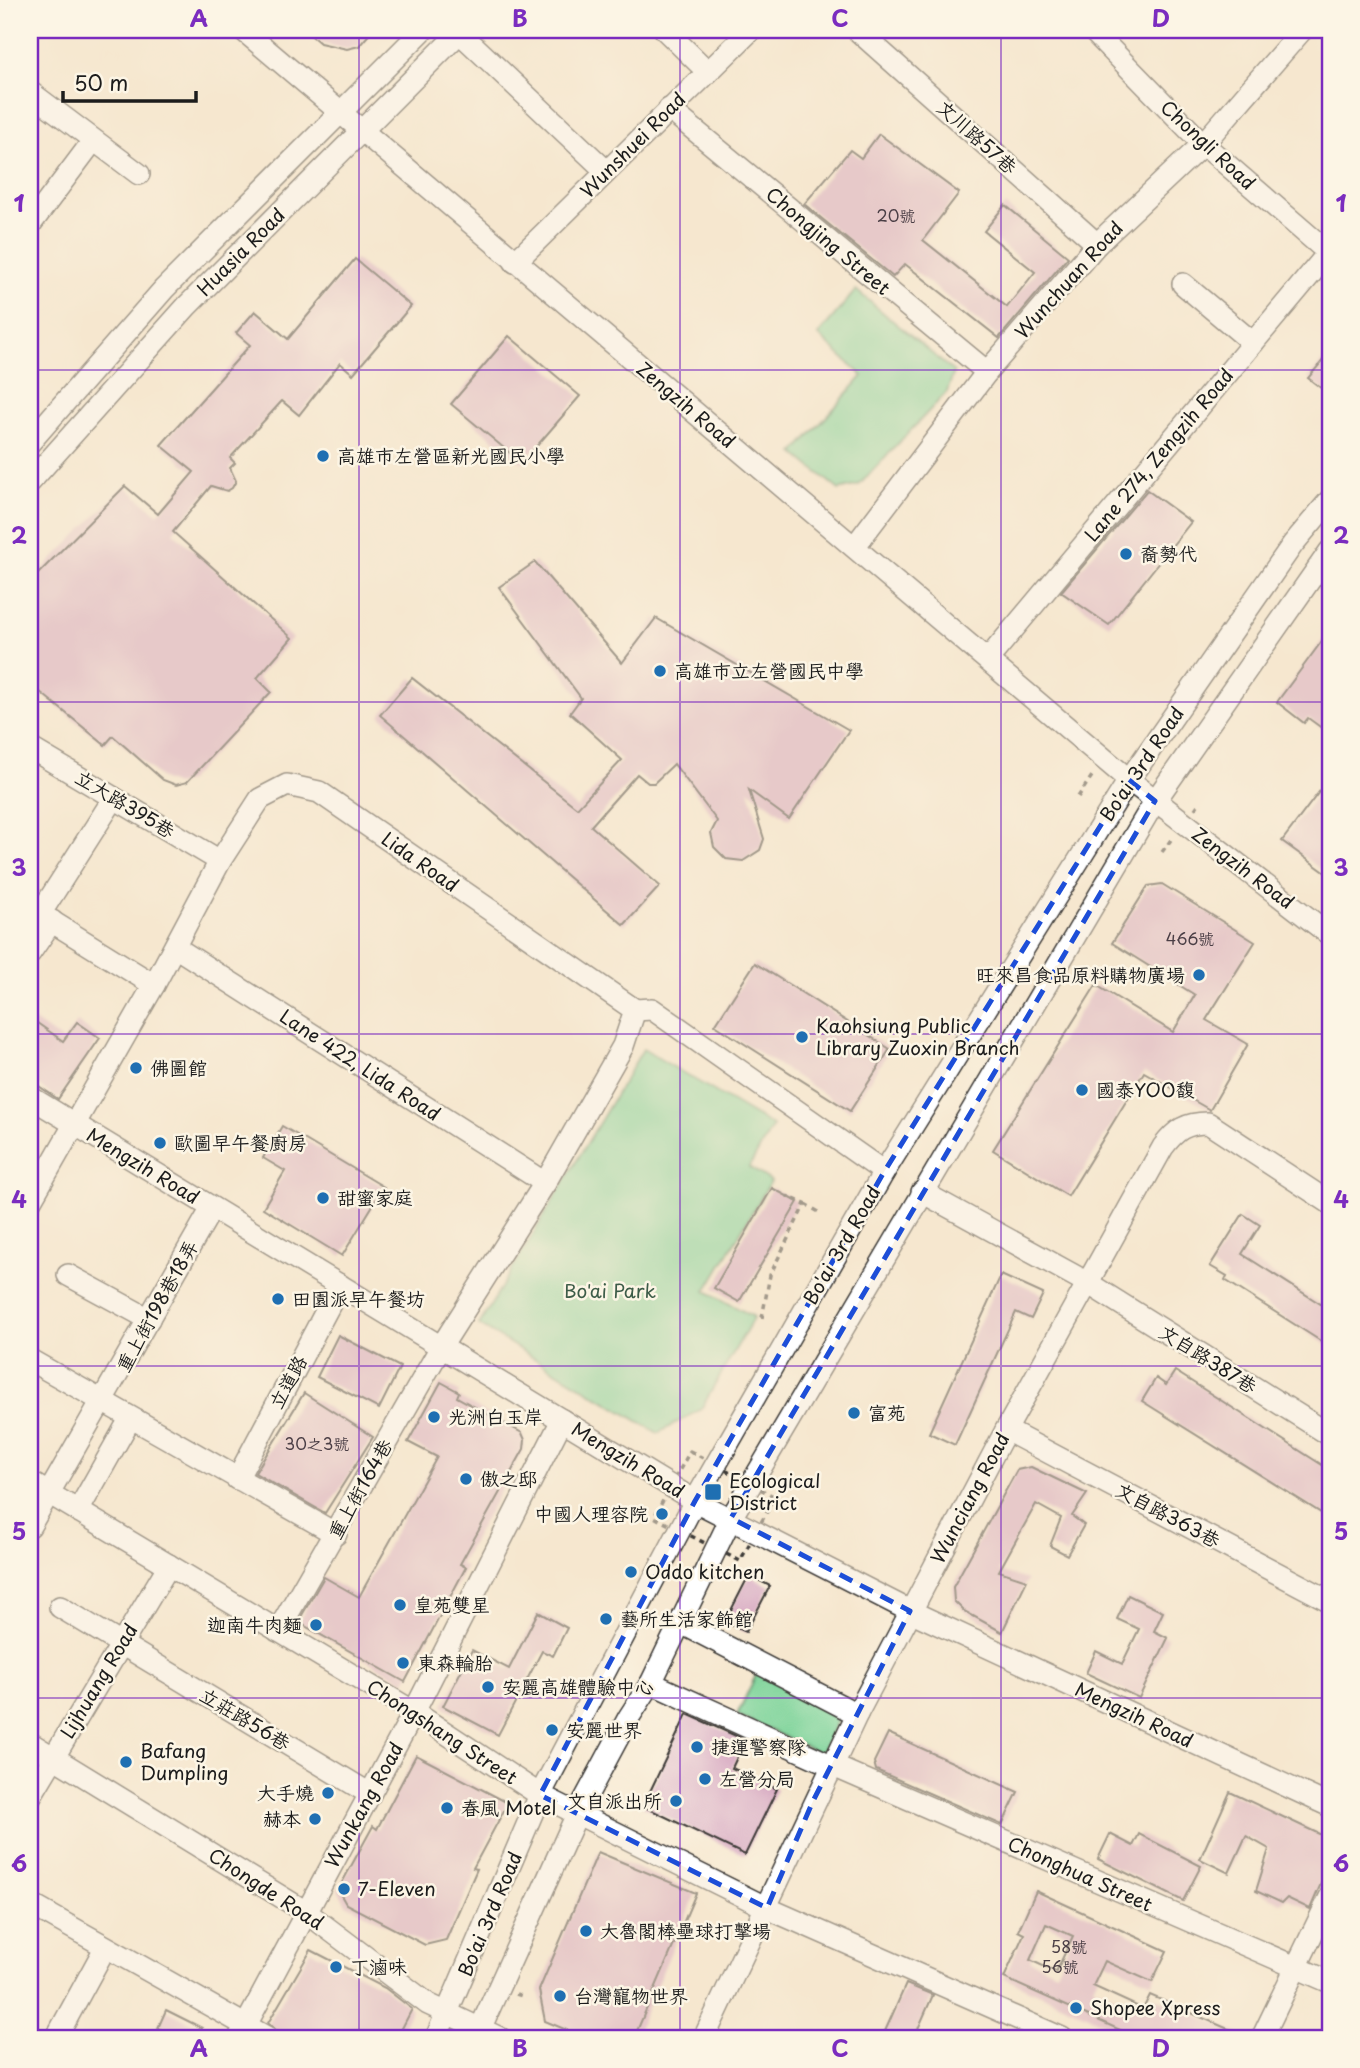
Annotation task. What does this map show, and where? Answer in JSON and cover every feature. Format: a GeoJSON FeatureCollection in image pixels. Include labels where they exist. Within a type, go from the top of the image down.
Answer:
{"type":"FeatureCollection","features":[{"type":"Feature","properties":{"kind":"street","name":"Zengzih Road"},"geometry":{"type":"LineString","coordinates":[[243,30],[515,262],[989,658],[1129,780],[1328,927]]}},
{"type":"Feature","properties":{"kind":"street","name":"Huasia Road"},"geometry":{"type":"LineString","coordinates":[[30,442],[164,289],[423,30]]}},
{"type":"Feature","properties":{"kind":"street"},"geometry":{"type":"LineString","coordinates":[[665,30],[708,72]]}},
{"type":"Feature","properties":{"kind":"street","name":"Wunshuei Road"},"geometry":{"type":"LineString","coordinates":[[515,262],[751,30]]}},
{"type":"Feature","properties":{"kind":"street","name":"文川路57巷"},"geometry":{"type":"LineString","coordinates":[[857,30],[1097,244]]}},
{"type":"Feature","properties":{"kind":"street","name":"Chongli Road"},"geometry":{"type":"LineString","coordinates":[[1092,30],[1203,144],[1330,253]]}},
{"type":"Feature","properties":{"kind":"street","name":"Wunchuan Road"},"geometry":{"type":"LineString","coordinates":[[855,545],[987,372],[1097,244],[1203,144],[1302,30]]}},
{"type":"Feature","properties":{"kind":"street","name":"Huasia Road"},"geometry":{"type":"LineString","coordinates":[[30,482],[187,306],[460,31]]}},
{"type":"Feature","properties":{"kind":"street"},"geometry":{"type":"LineString","coordinates":[[460,31],[606,171]]}},
{"type":"Feature","properties":{"kind":"street"},"geometry":{"type":"LineString","coordinates":[[30,92],[139,174]]}},
{"type":"Feature","properties":{"kind":"street","name":"Chongjing Street"},"geometry":{"type":"LineString","coordinates":[[669,109],[987,372]]}},
{"type":"Feature","properties":{"kind":"street"},"geometry":{"type":"LineString","coordinates":[[30,225],[93,141]]}},
{"type":"Feature","properties":{"kind":"street","name":"Lane 274, Zengzih Road"},"geometry":{"type":"LineString","coordinates":[[989,658],[1330,253]]}},
{"type":"Feature","properties":{"kind":"street"},"geometry":{"type":"LineString","coordinates":[[1183,284],[1253,343]]}},
{"type":"Feature","properties":{"kind":"street"},"geometry":{"type":"LineString","coordinates":[[65,402],[85,421]]}},
{"type":"Feature","properties":{"kind":"street","name":"Bo'ai 3rd Road"},"geometry":{"type":"LineString","coordinates":[[436,2038],[540,1795],[695,1501],[884,1171],[1129,780],[1293,544],[1330,500]]}},
{"type":"Feature","properties":{"kind":"street","name":"Bo'ai 3rd Road"},"geometry":{"type":"LineString","coordinates":[[478,2034],[577,1814],[629,1717],[651,1683],[731,1518],[1155,801],[1330,551]]}},
{"type":"Feature","properties":{"kind":"street","name":"立大路395巷"},"geometry":{"type":"LineString","coordinates":[[30,748],[220,861]]}},
{"type":"Feature","properties":{"kind":"street","name":"Lida Road"},"geometry":{"type":"LineString","coordinates":[[30,1202],[154,985],[220,861],[260,799],[287,785],[319,792],[635,1010],[652,1009],[884,1171]]}},
{"type":"Feature","properties":{"kind":"street"},"geometry":{"type":"LineString","coordinates":[[30,953],[40,914],[114,798]]}},
{"type":"Feature","properties":{"kind":"street"},"geometry":{"type":"LineString","coordinates":[[40,914],[154,985]]}},
{"type":"Feature","properties":{"kind":"street","name":"Lane 422, Lida Road"},"geometry":{"type":"LineString","coordinates":[[175,947],[545,1183]]}},
{"type":"Feature","properties":{"kind":"street"},"geometry":{"type":"LineString","coordinates":[[441,1347],[545,1183],[623,1045],[635,1010]]}},
{"type":"Feature","properties":{"kind":"street","name":"Mengzih Road"},"geometry":{"type":"LineString","coordinates":[[30,1097],[695,1501],[910,1611],[1330,1806]]}},
{"type":"Feature","properties":{"kind":"street","name":"Wunciang Road"},"geometry":{"type":"LineString","coordinates":[[704,2038],[767,1908],[831,1765],[910,1611],[1086,1282],[1163,1147],[1177,1129],[1191,1123],[1208,1123],[1330,1203]]}},
{"type":"Feature","properties":{"kind":"street","name":"文自路387巷"},"geometry":{"type":"LineString","coordinates":[[922,1192],[1086,1282],[1330,1436]]}},
{"type":"Feature","properties":{"kind":"street","name":"重上街198巷18弄"},"geometry":{"type":"LineString","coordinates":[[30,1526],[212,1208]]}},
{"type":"Feature","properties":{"kind":"street"},"geometry":{"type":"LineString","coordinates":[[68,1275],[149,1319]]}},
{"type":"Feature","properties":{"kind":"street","name":"立道路"},"geometry":{"type":"LineString","coordinates":[[237,1479],[340,1285]]}},
{"type":"Feature","properties":{"kind":"street","name":"重上街164巷"},"geometry":{"type":"LineString","coordinates":[[278,1631],[441,1347]]}},
{"type":"Feature","properties":{"kind":"street"},"geometry":{"type":"LineString","coordinates":[[30,1360],[102,1404],[335,1534]]}},
{"type":"Feature","properties":{"kind":"street"},"geometry":{"type":"LineString","coordinates":[[78,1510],[130,1419]]}},
{"type":"Feature","properties":{"kind":"street","name":"Wunkang Road"},"geometry":{"type":"LineString","coordinates":[[242,2032],[414,1712],[562,1420]]}},
{"type":"Feature","properties":{"kind":"street","name":"文自路363巷"},"geometry":{"type":"LineString","coordinates":[[1006,1430],[1330,1601]]}},
{"type":"Feature","properties":{"kind":"street","name":"Chongshang Street"},"geometry":{"type":"LineString","coordinates":[[30,1482],[414,1712],[540,1795],[767,1908],[1062,2038]]}},
{"type":"Feature","properties":{"kind":"street","name":"Lijhuang Road"},"geometry":{"type":"LineString","coordinates":[[30,1797],[169,1565]]}},
{"type":"Feature","properties":{"kind":"street","name":"立莊路56巷"},"geometry":{"type":"LineString","coordinates":[[60,1607],[370,1794]]}},
{"type":"Feature","properties":{"kind":"street"},"geometry":{"type":"LineString","coordinates":[[681,1623],[857,1714]]}},
{"type":"Feature","properties":{"kind":"street","name":"Chonghua Street"},"geometry":{"type":"LineString","coordinates":[[651,1683],[831,1765],[1330,1982]]}},
{"type":"Feature","properties":{"kind":"street","name":"Chongde Road"},"geometry":{"type":"LineString","coordinates":[[30,1743],[306,1912],[428,2004],[478,2034],[500,2038]]}},
{"type":"Feature","properties":{"kind":"street"},"geometry":{"type":"LineString","coordinates":[[1262,2038],[1330,1897]]}},
{"type":"Feature","properties":{"kind":"street"},"geometry":{"type":"LineString","coordinates":[[30,1904],[242,2032],[268,2038]]}},
{"type":"Feature","properties":{"kind":"street"},"geometry":{"type":"LineString","coordinates":[[56,2038],[106,1948]]}},
{"type":"Feature","properties":{"kind":"path"},"geometry":{"type":"LineString","coordinates":[[787,1196],[820,1212]]}},
{"type":"Feature","properties":{"kind":"path"},"geometry":{"type":"LineString","coordinates":[[762,1318],[770,1275],[805,1204]]}},
{"type":"Feature","properties":{"kind":"highlighted area"},"geometry":{"type":"Polygon","coordinates":[[[1129,780],[1155,801],[731,1518],[910,1611],[813,1801],[767,1908],[540,1795],[695,1501],[884,1172],[1129,780]]]}},
{"type":"Feature","properties":{"kind":"green space"},"geometry":{"type":"Polygon","coordinates":[[[856,290],[954,372],[947,392],[859,485],[839,490],[794,453],[863,376],[818,335],[856,290]]]}},
{"type":"Feature","properties":{"kind":"green space","name":"Bo'ai Park"},"geometry":{"type":"Polygon","coordinates":[[[643,1049],[773,1126],[749,1167],[771,1181],[706,1291],[754,1317],[701,1409],[658,1433],[479,1325],[643,1049]]]}},
{"type":"Feature","properties":{"kind":"green space"},"geometry":{"type":"Polygon","coordinates":[[[757,1673],[841,1713],[821,1754],[737,1715],[757,1673]]]}},
{"type":"Feature","properties":{"kind":"building"},"geometry":{"type":"Polygon","coordinates":[[[305,30],[373,30],[359,46],[347,49],[320,43],[305,30]]]}},
{"type":"Feature","properties":{"kind":"building"},"geometry":{"type":"Polygon","coordinates":[[[879,134],[959,193],[923,240],[1007,307],[1035,272],[984,231],[1005,205],[1068,257],[999,338],[905,264],[893,277],[804,204],[850,150],[861,158],[879,134]]]}},
{"type":"Feature","properties":{"kind":"building"},"geometry":{"type":"Polygon","coordinates":[[[355,259],[411,306],[353,374],[340,363],[299,415],[282,401],[230,458],[235,463],[230,468],[236,481],[232,488],[227,491],[211,486],[173,532],[292,638],[257,678],[271,692],[187,782],[176,785],[163,780],[113,736],[105,745],[39,691],[30,700],[30,582],[125,486],[158,514],[194,472],[161,445],[250,345],[236,333],[255,311],[288,339],[355,259]]]}},
{"type":"Feature","properties":{"kind":"building"},"geometry":{"type":"Polygon","coordinates":[[[509,336],[580,396],[522,463],[451,404],[509,336]]]}},
{"type":"Feature","properties":{"kind":"building"},"geometry":{"type":"Polygon","coordinates":[[[1330,352],[1330,395],[1308,378],[1330,352]]]}},
{"type":"Feature","properties":{"kind":"building","name":"裔勢代"},"geometry":{"type":"Polygon","coordinates":[[[1147,490],[1191,522],[1109,625],[1061,592],[1147,490]]]}},
{"type":"Feature","properties":{"kind":"building"},"geometry":{"type":"Polygon","coordinates":[[[535,562],[622,663],[656,618],[849,730],[789,819],[749,790],[764,839],[760,850],[743,861],[726,859],[714,847],[711,833],[717,821],[674,764],[654,783],[648,783],[637,774],[591,826],[660,886],[624,925],[380,715],[412,678],[577,808],[622,760],[570,713],[581,698],[499,587],[535,562]]]}},
{"type":"Feature","properties":{"kind":"building"},"geometry":{"type":"Polygon","coordinates":[[[1330,630],[1330,734],[1308,718],[1304,723],[1277,702],[1330,630]]]}},
{"type":"Feature","properties":{"kind":"building"},"geometry":{"type":"Polygon","coordinates":[[[1322,788],[1330,794],[1330,876],[1282,841],[1322,788]]]}},
{"type":"Feature","properties":{"kind":"building"},"geometry":{"type":"Polygon","coordinates":[[[1162,884],[1255,942],[1206,1020],[1248,1044],[1210,1110],[1144,1072],[1068,1196],[993,1150],[1096,985],[1173,1032],[1195,995],[1112,943],[1148,886],[1162,884]]]}},
{"type":"Feature","properties":{"kind":"building","name":"Kaohsiung Public Library Zuoxin Branch"},"geometry":{"type":"Polygon","coordinates":[[[755,963],[890,1049],[850,1111],[715,1025],[755,963]]]}},
{"type":"Feature","properties":{"kind":"building"},"geometry":{"type":"Polygon","coordinates":[[[30,1018],[63,1041],[77,1022],[100,1038],[58,1099],[30,1080],[30,1018]]]}},
{"type":"Feature","properties":{"kind":"building","name":"甜蜜家庭"},"geometry":{"type":"Polygon","coordinates":[[[282,1126],[384,1187],[342,1256],[263,1208],[285,1171],[263,1158],[282,1126]]]}},
{"type":"Feature","properties":{"kind":"building"},"geometry":{"type":"Polygon","coordinates":[[[772,1188],[798,1202],[739,1302],[714,1288],[772,1188]]]}},
{"type":"Feature","properties":{"kind":"building"},"geometry":{"type":"Polygon","coordinates":[[[1243,1214],[1260,1225],[1242,1254],[1330,1310],[1330,1347],[1225,1280],[1227,1276],[1210,1266],[1243,1214]]]}},
{"type":"Feature","properties":{"kind":"building"},"geometry":{"type":"Polygon","coordinates":[[[1001,1275],[1043,1294],[1031,1319],[1016,1312],[955,1445],[929,1433],[1001,1275]]]}},
{"type":"Feature","properties":{"kind":"building"},"geometry":{"type":"Polygon","coordinates":[[[338,1335],[400,1367],[379,1409],[317,1377],[338,1335]]]}},
{"type":"Feature","properties":{"kind":"building"},"geometry":{"type":"Polygon","coordinates":[[[1175,1371],[1330,1470],[1330,1509],[1326,1516],[1142,1401],[1156,1378],[1166,1385],[1175,1371]]]}},
{"type":"Feature","properties":{"kind":"building"},"geometry":{"type":"Polygon","coordinates":[[[441,1382],[459,1392],[457,1397],[522,1433],[525,1440],[524,1449],[460,1564],[466,1567],[405,1682],[298,1622],[324,1577],[359,1597],[437,1457],[408,1442],[441,1382]]]}},
{"type":"Feature","properties":{"kind":"building"},"geometry":{"type":"Polygon","coordinates":[[[304,1393],[373,1437],[325,1513],[255,1473],[304,1393]]]}},
{"type":"Feature","properties":{"kind":"building"},"geometry":{"type":"Polygon","coordinates":[[[1031,1467],[1087,1494],[1072,1516],[1084,1525],[1067,1555],[1050,1546],[1061,1518],[1036,1504],[999,1571],[1027,1580],[1002,1632],[964,1611],[954,1601],[953,1587],[1017,1470],[1031,1467]]]}},
{"type":"Feature","properties":{"kind":"building"},"geometry":{"type":"Polygon","coordinates":[[[749,1575],[770,1586],[746,1632],[725,1622],[749,1575]]]}},
{"type":"Feature","properties":{"kind":"building"},"geometry":{"type":"Polygon","coordinates":[[[1128,1595],[1163,1612],[1154,1631],[1168,1638],[1139,1698],[1086,1673],[1096,1651],[1122,1664],[1139,1629],[1117,1619],[1128,1595]]]}},
{"type":"Feature","properties":{"kind":"building","name":"安麗高雄體驗中心"},"geometry":{"type":"Polygon","coordinates":[[[538,1612],[567,1628],[553,1656],[542,1651],[498,1735],[443,1706],[472,1650],[509,1669],[538,1612]]]}},
{"type":"Feature","properties":{"kind":"building","name":"左營分局"},"geometry":{"type":"Polygon","coordinates":[[[687,1714],[745,1740],[732,1768],[777,1789],[745,1855],[643,1806],[687,1714]]]}},
{"type":"Feature","properties":{"kind":"building"},"geometry":{"type":"Polygon","coordinates":[[[888,1733],[1018,1792],[1002,1825],[876,1770],[874,1762],[888,1733]]]}},
{"type":"Feature","properties":{"kind":"building"},"geometry":{"type":"Polygon","coordinates":[[[416,1755],[508,1803],[473,1868],[477,1869],[446,1940],[425,1945],[346,1904],[338,1890],[373,1826],[377,1829],[416,1755]]]}},
{"type":"Feature","properties":{"kind":"building"},"geometry":{"type":"Polygon","coordinates":[[[1230,1792],[1330,1839],[1330,1863],[1310,1909],[1287,1898],[1282,1903],[1256,1891],[1269,1849],[1246,1836],[1229,1873],[1200,1859],[1230,1792]]]}},
{"type":"Feature","properties":{"kind":"building"},"geometry":{"type":"Polygon","coordinates":[[[1110,1834],[1133,1846],[1139,1834],[1201,1866],[1183,1901],[1098,1859],[1110,1834]]]}},
{"type":"Feature","properties":{"kind":"building"},"geometry":{"type":"Polygon","coordinates":[[[598,1852],[696,1893],[634,2038],[586,2038],[545,2021],[539,1990],[598,1852]]]}},
{"type":"Feature","properties":{"kind":"building"},"geometry":{"type":"Polygon","coordinates":[[[1036,1891],[1167,1951],[1152,1982],[1105,1961],[1093,1986],[1143,2009],[1150,1995],[1249,2038],[1138,2038],[1004,1978],[1024,1934],[1018,1931],[1036,1891]],[[1046,1924],[1030,1960],[1056,1972],[1073,1936],[1046,1924]]]}},
{"type":"Feature","properties":{"kind":"building"},"geometry":{"type":"Polygon","coordinates":[[[311,1950],[385,1988],[412,2009],[397,2038],[281,2036],[268,2023],[311,1950]]]}},
{"type":"Feature","properties":{"kind":"building"},"geometry":{"type":"Polygon","coordinates":[[[906,1984],[933,1995],[914,2038],[882,2038],[906,1984]]]}},
{"type":"Feature","properties":{"kind":"building"},"geometry":{"type":"Polygon","coordinates":[[[166,2010],[202,2028],[197,2038],[165,2038],[168,2033],[158,2028],[166,2010]]]}},
{"type":"Feature","properties":{"kind":"place","name":"高雄市左營區新光國民小學"},"geometry":{"type":"Point","coordinates":[323,456]}},
{"type":"Feature","properties":{"kind":"place","name":"裔勢代"},"geometry":{"type":"Point","coordinates":[1126,554]}},
{"type":"Feature","properties":{"kind":"place","name":"高雄市立左營國民中學"},"geometry":{"type":"Point","coordinates":[660,671]}},
{"type":"Feature","properties":{"kind":"place","name":"旺來昌食品原料購物廣場"},"geometry":{"type":"Point","coordinates":[1199,975]}},
{"type":"Feature","properties":{"kind":"place","name":"Kaohsiung Public Library Zuoxin Branch"},"geometry":{"type":"Point","coordinates":[802,1037]}},
{"type":"Feature","properties":{"kind":"place","name":"佛圖館"},"geometry":{"type":"Point","coordinates":[136,1068]}},
{"type":"Feature","properties":{"kind":"place","name":"國泰YOO馥"},"geometry":{"type":"Point","coordinates":[1082,1090]}},
{"type":"Feature","properties":{"kind":"place","name":"歐圖早午餐廚房"},"geometry":{"type":"Point","coordinates":[160,1143]}},
{"type":"Feature","properties":{"kind":"place","name":"甜蜜家庭"},"geometry":{"type":"Point","coordinates":[323,1198]}},
{"type":"Feature","properties":{"kind":"place","name":"田園派早午餐坊"},"geometry":{"type":"Point","coordinates":[278,1299]}},
{"type":"Feature","properties":{"kind":"place","name":"富苑"},"geometry":{"type":"Point","coordinates":[854,1413]}},
{"type":"Feature","properties":{"kind":"place","name":"光洲白玉岸"},"geometry":{"type":"Point","coordinates":[434,1417]}},
{"type":"Feature","properties":{"kind":"place","name":"傲之邸"},"geometry":{"type":"Point","coordinates":[466,1479]}},
{"type":"Feature","properties":{"kind":"place","name":"Ecological District"},"geometry":{"type":"Point","coordinates":[713,1492]}},
{"type":"Feature","properties":{"kind":"place","name":"中國人理容院"},"geometry":{"type":"Point","coordinates":[662,1514]}},
{"type":"Feature","properties":{"kind":"place","name":"Oddo kitchen"},"geometry":{"type":"Point","coordinates":[631,1572]}},
{"type":"Feature","properties":{"kind":"place","name":"皇苑雙星"},"geometry":{"type":"Point","coordinates":[400,1605]}},
{"type":"Feature","properties":{"kind":"place","name":"藝所生活家飾館"},"geometry":{"type":"Point","coordinates":[606,1619]}},
{"type":"Feature","properties":{"kind":"place","name":"迦南牛肉麵"},"geometry":{"type":"Point","coordinates":[316,1625]}},
{"type":"Feature","properties":{"kind":"place","name":"東森輪胎"},"geometry":{"type":"Point","coordinates":[403,1663]}},
{"type":"Feature","properties":{"kind":"place","name":"安麗高雄體驗中心"},"geometry":{"type":"Point","coordinates":[488,1687]}},
{"type":"Feature","properties":{"kind":"place","name":"安麗世界"},"geometry":{"type":"Point","coordinates":[552,1730]}},
{"type":"Feature","properties":{"kind":"place","name":"捷運警察隊"},"geometry":{"type":"Point","coordinates":[697,1747]}},
{"type":"Feature","properties":{"kind":"place","name":"Bafang Dumpling"},"geometry":{"type":"Point","coordinates":[126,1762]}},
{"type":"Feature","properties":{"kind":"place","name":"左營分局"},"geometry":{"type":"Point","coordinates":[705,1779]}},
{"type":"Feature","properties":{"kind":"place","name":"大手燒"},"geometry":{"type":"Point","coordinates":[328,1793]}},
{"type":"Feature","properties":{"kind":"place","name":"文自派出所"},"geometry":{"type":"Point","coordinates":[676,1801]}},
{"type":"Feature","properties":{"kind":"place","name":"春風 Motel"},"geometry":{"type":"Point","coordinates":[447,1808]}},
{"type":"Feature","properties":{"kind":"place","name":"赫本"},"geometry":{"type":"Point","coordinates":[315,1819]}},
{"type":"Feature","properties":{"kind":"place","name":"7-Eleven"},"geometry":{"type":"Point","coordinates":[344,1889]}},
{"type":"Feature","properties":{"kind":"place","name":"大魯閣棒壘球打擊場"},"geometry":{"type":"Point","coordinates":[586,1931]}},
{"type":"Feature","properties":{"kind":"place","name":"丁滷味"},"geometry":{"type":"Point","coordinates":[336,1967]}},
{"type":"Feature","properties":{"kind":"place","name":"台灣寵物世界"},"geometry":{"type":"Point","coordinates":[560,1996]}},
{"type":"Feature","properties":{"kind":"place","name":"Shopee Xpress"},"geometry":{"type":"Point","coordinates":[1076,2008]}}]}
